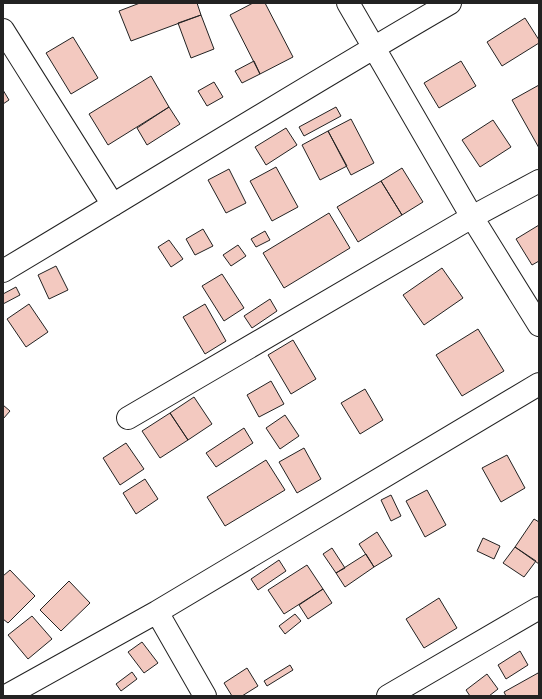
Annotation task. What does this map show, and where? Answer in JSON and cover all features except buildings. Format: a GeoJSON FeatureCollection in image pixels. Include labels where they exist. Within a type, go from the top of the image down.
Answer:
{"type":"FeatureCollection","features":[{"type":"Feature","properties":{"kind":"street"},"geometry":{"type":"LineString","coordinates":[[348,3],[472,217],[539,325]]}},
{"type":"Feature","properties":{"kind":"street"},"geometry":{"type":"LineString","coordinates":[[3,270],[450,3]]}},
{"type":"Feature","properties":{"kind":"street"},"geometry":{"type":"LineString","coordinates":[[3,30],[113,205]]}},
{"type":"Feature","properties":{"kind":"street"},"geometry":{"type":"LineString","coordinates":[[128,418],[472,217],[539,181]]}},
{"type":"Feature","properties":{"kind":"street"},"geometry":{"type":"LineString","coordinates":[[6,696],[157,612],[539,384]]}},
{"type":"Feature","properties":{"kind":"street"},"geometry":{"type":"LineString","coordinates":[[388,696],[539,608]]}},
{"type":"Feature","properties":{"kind":"street"},"geometry":{"type":"LineString","coordinates":[[157,612],[205,696]]}}]}
